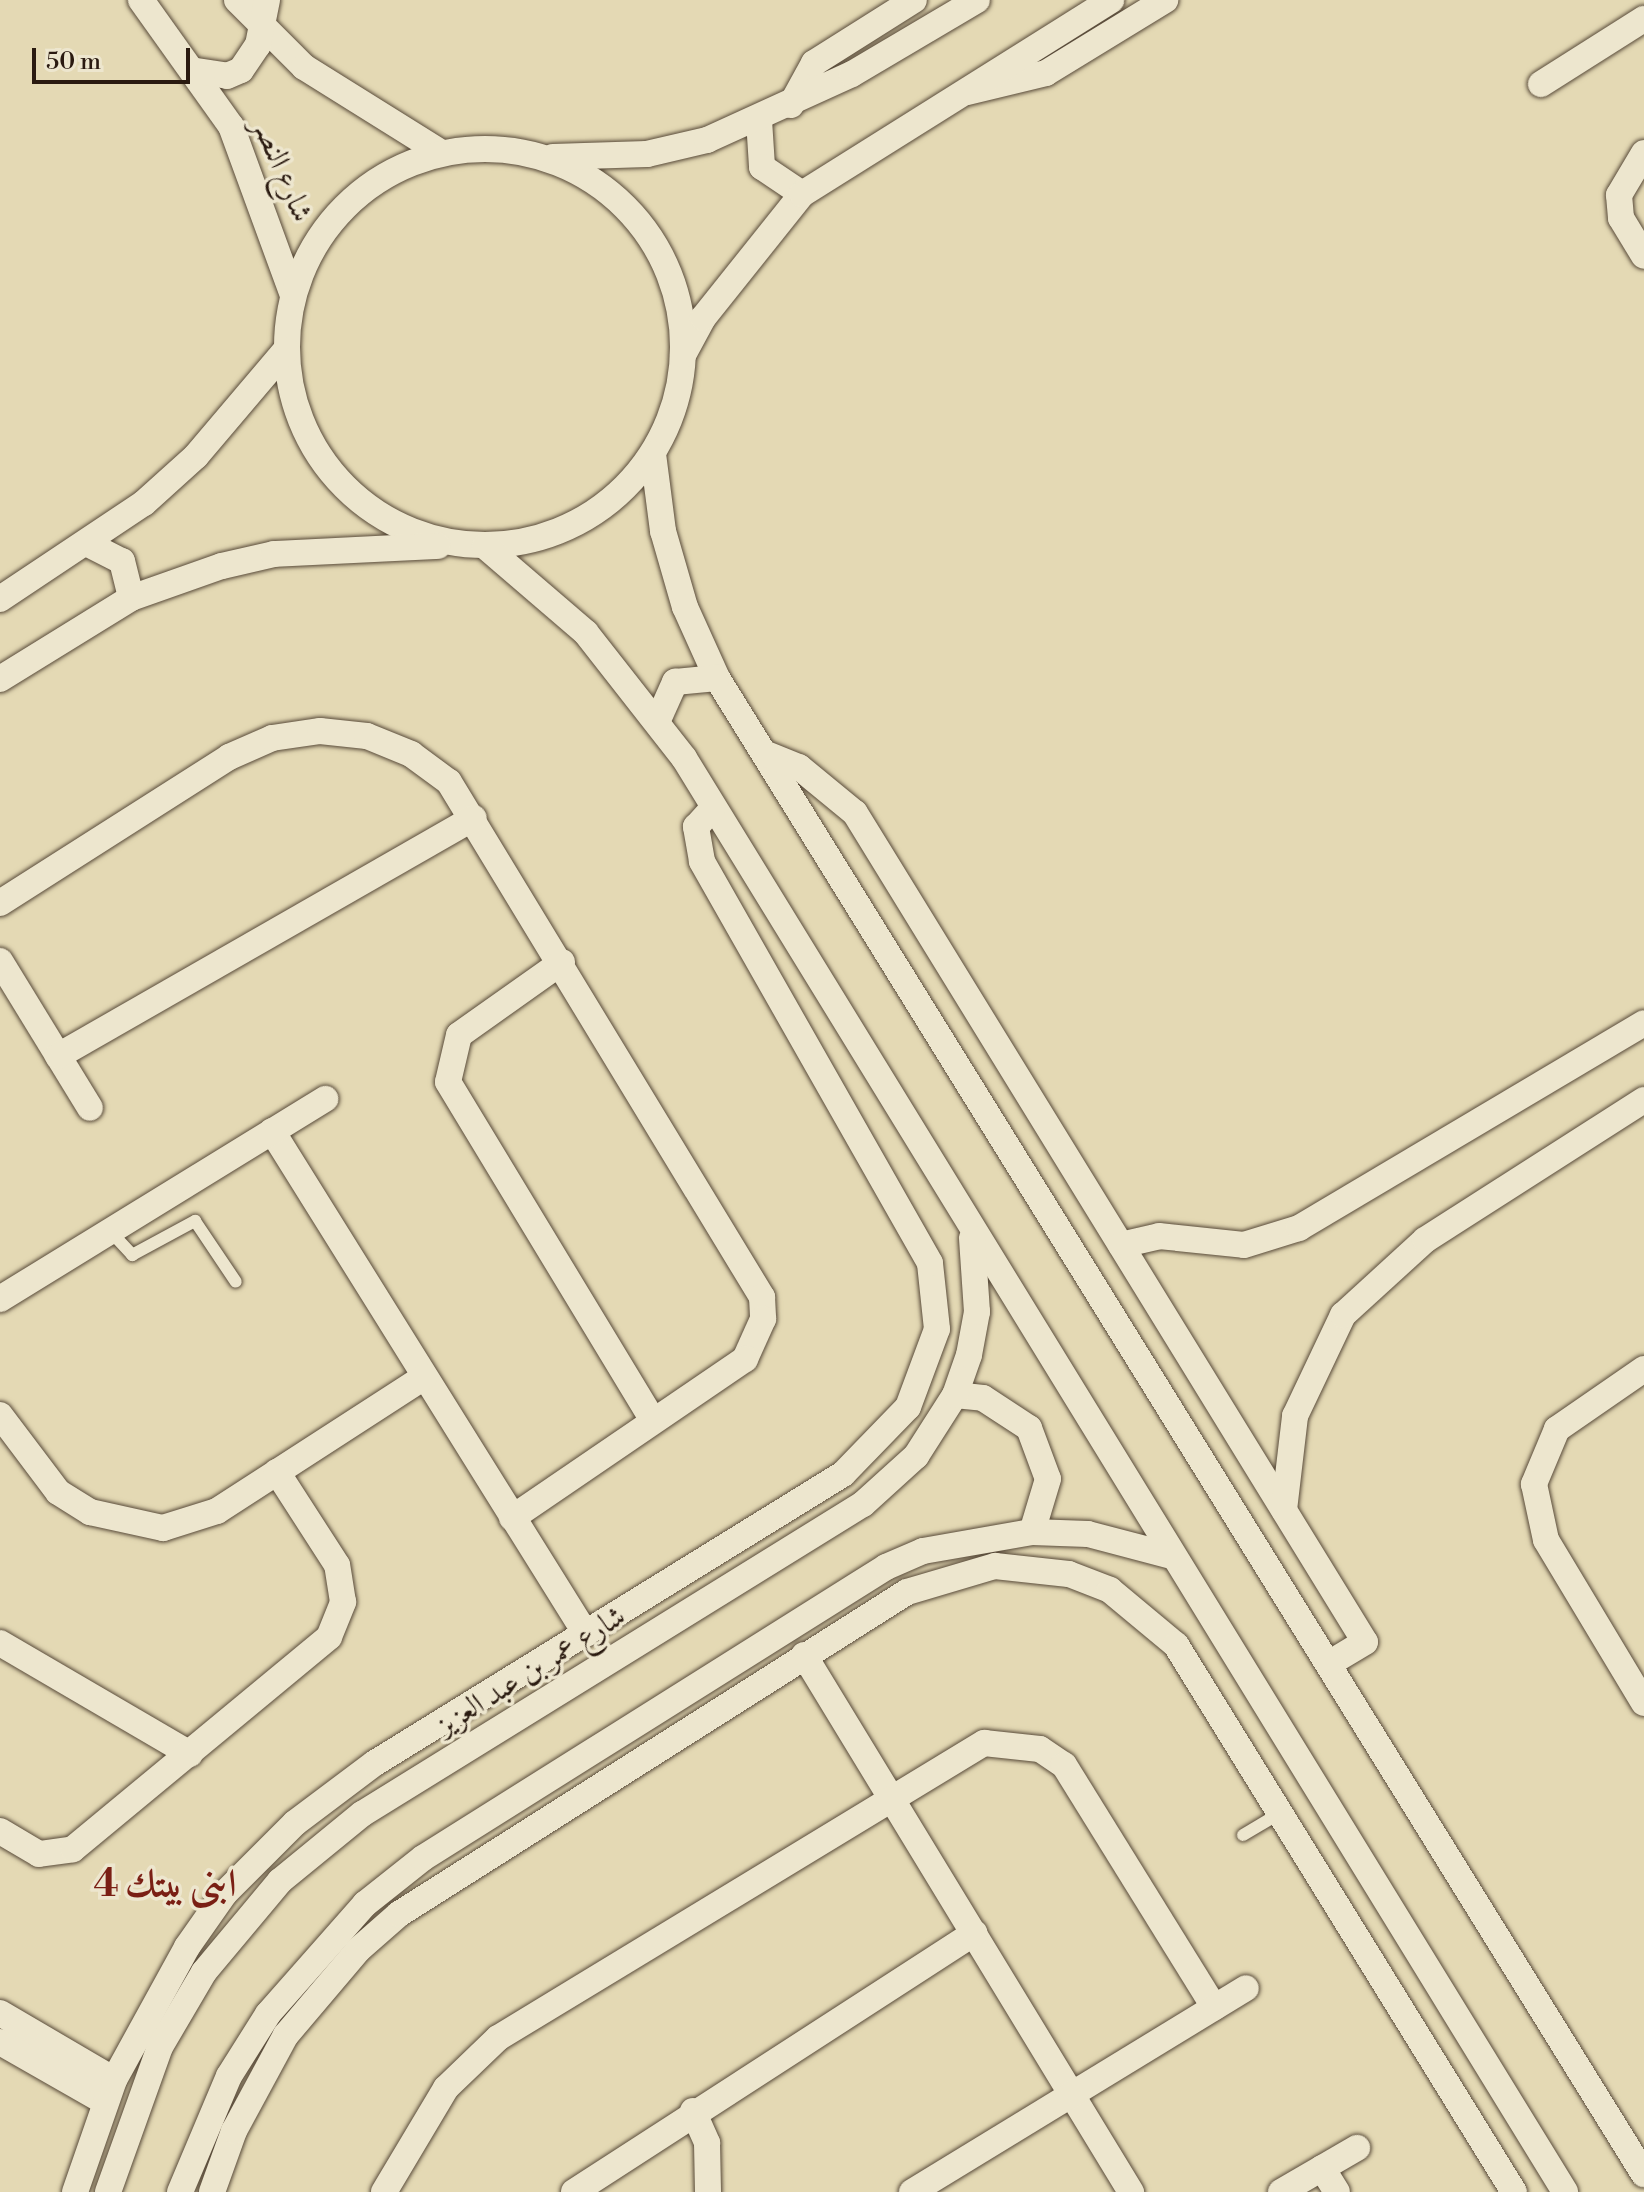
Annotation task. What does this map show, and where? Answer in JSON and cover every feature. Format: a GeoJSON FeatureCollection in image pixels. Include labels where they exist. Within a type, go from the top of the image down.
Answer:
{"type":"FeatureCollection","features":[{"type":"Feature","properties":{"kind":"street","name":"شارع النصر"},"geometry":{"type":"LineString","coordinates":[[141,0],[197,71],[256,181],[293,295]]}},
{"type":"Feature","properties":{"kind":"street"},"geometry":{"type":"LineString","coordinates":[[237,0],[259,28],[347,99],[440,152]]}},
{"type":"Feature","properties":{"kind":"street"},"geometry":{"type":"LineString","coordinates":[[197,71],[227,76],[241,70],[258,45],[267,0]]}},
{"type":"Feature","properties":{"kind":"street"},"geometry":{"type":"LineString","coordinates":[[791,105],[814,63],[914,0]]}},
{"type":"Feature","properties":{"kind":"street"},"geometry":{"type":"LineString","coordinates":[[977,0],[759,120],[647,154],[543,157],[491,148],[440,152],[390,172],[346,204],[313,246],[293,295],[286,350],[293,397],[338,480],[374,511],[473,545],[586,633],[658,720],[1565,2192]]}},
{"type":"Feature","properties":{"kind":"street"},"geometry":{"type":"LineString","coordinates":[[683,355],[711,307],[802,194],[956,93],[1111,0]]}},
{"type":"Feature","properties":{"kind":"street"},"geometry":{"type":"LineString","coordinates":[[956,93],[1046,73],[1165,0]]}},
{"type":"Feature","properties":{"kind":"street"},"geometry":{"type":"LineString","coordinates":[[1541,84],[1644,19]]}},
{"type":"Feature","properties":{"kind":"street"},"geometry":{"type":"LineString","coordinates":[[759,120],[762,167],[802,194]]}},
{"type":"Feature","properties":{"kind":"street"},"geometry":{"type":"LineString","coordinates":[[1644,153],[1626,173],[1619,195],[1621,218],[1644,256]]}},
{"type":"Feature","properties":{"kind":"street"},"geometry":{"type":"LineString","coordinates":[[0,679],[131,598],[274,554],[473,545],[550,535],[609,503],[653,454],[675,407],[683,355],[678,303],[665,267],[630,212],[590,179],[543,157]]}},
{"type":"Feature","properties":{"kind":"street"},"geometry":{"type":"LineString","coordinates":[[0,599],[88,544],[196,456],[286,350]]}},
{"type":"Feature","properties":{"kind":"street"},"geometry":{"type":"LineString","coordinates":[[653,454],[676,577],[717,678],[1644,2174]]}},
{"type":"Feature","properties":{"kind":"street"},"geometry":{"type":"LineString","coordinates":[[88,544],[122,561],[131,598]]}},
{"type":"Feature","properties":{"kind":"street"},"geometry":{"type":"LineString","coordinates":[[658,720],[675,682],[717,678]]}},
{"type":"Feature","properties":{"kind":"street"},"geometry":{"type":"LineString","coordinates":[[0,903],[229,757],[272,738],[320,731],[367,736],[411,754],[449,782],[562,962],[762,1297],[763,1319],[745,1359],[512,1518]]}},
{"type":"Feature","properties":{"kind":"street"},"geometry":{"type":"LineString","coordinates":[[764,753],[799,767],[855,813],[1365,1642],[1330,1663]]}},
{"type":"Feature","properties":{"kind":"street"},"geometry":{"type":"LineString","coordinates":[[75,2192],[110,2091],[196,1936],[269,1848],[375,1763],[766,1525],[843,1474],[892,1429],[928,1364],[936,1298],[913,1223],[702,861],[696,827],[712,809]]}},
{"type":"Feature","properties":{"kind":"street"},"geometry":{"type":"LineString","coordinates":[[58,1056],[474,818]]}},
{"type":"Feature","properties":{"kind":"street"},"geometry":{"type":"LineString","coordinates":[[0,961],[90,1108]]}},
{"type":"Feature","properties":{"kind":"street"},"geometry":{"type":"LineString","coordinates":[[562,962],[459,1035],[448,1082],[653,1421]]}},
{"type":"Feature","properties":{"kind":"street"},"geometry":{"type":"LineString","coordinates":[[1121,1245],[1159,1236],[1244,1245],[1299,1228],[1644,1023]]}},
{"type":"Feature","properties":{"kind":"street"},"geometry":{"type":"LineString","coordinates":[[0,1299],[325,1099]]}},
{"type":"Feature","properties":{"kind":"street"},"geometry":{"type":"LineString","coordinates":[[1284,1510],[1295,1416],[1343,1315],[1425,1240],[1643,1102]]}},
{"type":"Feature","properties":{"kind":"street"},"geometry":{"type":"LineString","coordinates":[[272,1131],[586,1634]]}},
{"type":"Feature","properties":{"kind":"street","name":"شارع عمر بن عبد العزيز"},"geometry":{"type":"LineString","coordinates":[[108,2192],[160,2047],[219,1953],[280,1881],[395,1793],[892,1482],[955,1395],[977,1312],[970,1227]]}},
{"type":"Feature","properties":{"kind":"street"},"geometry":{"type":"LineString","coordinates":[[1644,1369],[1557,1429],[1534,1484],[1546,1540],[1644,1703]]}},
{"type":"Feature","properties":{"kind":"street"},"geometry":{"type":"LineString","coordinates":[[0,1415],[58,1492],[126,1523],[191,1524],[424,1377]]}},
{"type":"Feature","properties":{"kind":"street"},"geometry":{"type":"LineString","coordinates":[[955,1395],[1008,1409],[1036,1440],[1048,1479],[1032,1532]]}},
{"type":"Feature","properties":{"kind":"street"},"geometry":{"type":"LineString","coordinates":[[0,1831],[39,1854],[73,1849],[329,1637],[338,1620],[337,1565],[277,1472]]}},
{"type":"Feature","properties":{"kind":"street"},"geometry":{"type":"LineString","coordinates":[[766,1525],[783,1553]]}},
{"type":"Feature","properties":{"kind":"street"},"geometry":{"type":"LineString","coordinates":[[180,2192],[229,2076],[314,1956],[423,1858],[886,1567],[963,1540],[1032,1532],[1088,1534],[1172,1556]]}},
{"type":"Feature","properties":{"kind":"street"},"geometry":{"type":"LineString","coordinates":[[212,2192],[258,2082],[286,2035],[358,1950],[399,1914],[642,1756],[907,1592],[958,1572],[1008,1566],[1069,1574],[1110,1590],[1176,1645],[1514,2192]]}},
{"type":"Feature","properties":{"kind":"street"},"geometry":{"type":"LineString","coordinates":[[0,1643],[190,1754]]}},
{"type":"Feature","properties":{"kind":"street"},"geometry":{"type":"LineString","coordinates":[[804,1655],[1131,2192]]}},
{"type":"Feature","properties":{"kind":"street"},"geometry":{"type":"LineString","coordinates":[[626,1731],[642,1756]]}},
{"type":"Feature","properties":{"kind":"street"},"geometry":{"type":"LineString","coordinates":[[384,2192],[430,2109],[498,2038],[890,1796],[984,1743],[1040,1749],[1081,1788],[1214,2007]]}},
{"type":"Feature","properties":{"kind":"street"},"geometry":{"type":"LineString","coordinates":[[375,1763],[395,1793]]}},
{"type":"Feature","properties":{"kind":"street"},"geometry":{"type":"LineString","coordinates":[[1320,1877],[1357,1856]]}},
{"type":"Feature","properties":{"kind":"street"},"geometry":{"type":"LineString","coordinates":[[574,2192],[693,2111],[974,1933]]}},
{"type":"Feature","properties":{"kind":"street"},"geometry":{"type":"LineString","coordinates":[[196,1936],[219,1953]]}},
{"type":"Feature","properties":{"kind":"street"},"geometry":{"type":"LineString","coordinates":[[912,2192],[1246,1988]]}},
{"type":"Feature","properties":{"kind":"street"},"geometry":{"type":"LineString","coordinates":[[0,2013],[110,2091]]}},
{"type":"Feature","properties":{"kind":"street"},"geometry":{"type":"LineString","coordinates":[[0,2042],[110,2091]]}},
{"type":"Feature","properties":{"kind":"street"},"geometry":{"type":"LineString","coordinates":[[693,2111],[707,2143],[708,2192]]}},
{"type":"Feature","properties":{"kind":"street"},"geometry":{"type":"LineString","coordinates":[[1281,2192],[1357,2148]]}},
{"type":"Feature","properties":{"kind":"street"},"geometry":{"type":"LineString","coordinates":[[1322,2168],[1337,2192]]}},
{"type":"Feature","properties":{"kind":"lane"},"geometry":{"type":"LineString","coordinates":[[110,1231],[132,1255],[195,1221],[236,1282]]}},
{"type":"Feature","properties":{"kind":"lane"},"geometry":{"type":"LineString","coordinates":[[1243,1835],[1280,1813]]}},
{"type":"Feature","properties":{"kind":"district","name":"ابنى بيتك 4"},"geometry":{"type":"Point","coordinates":[165,1885]}}]}
